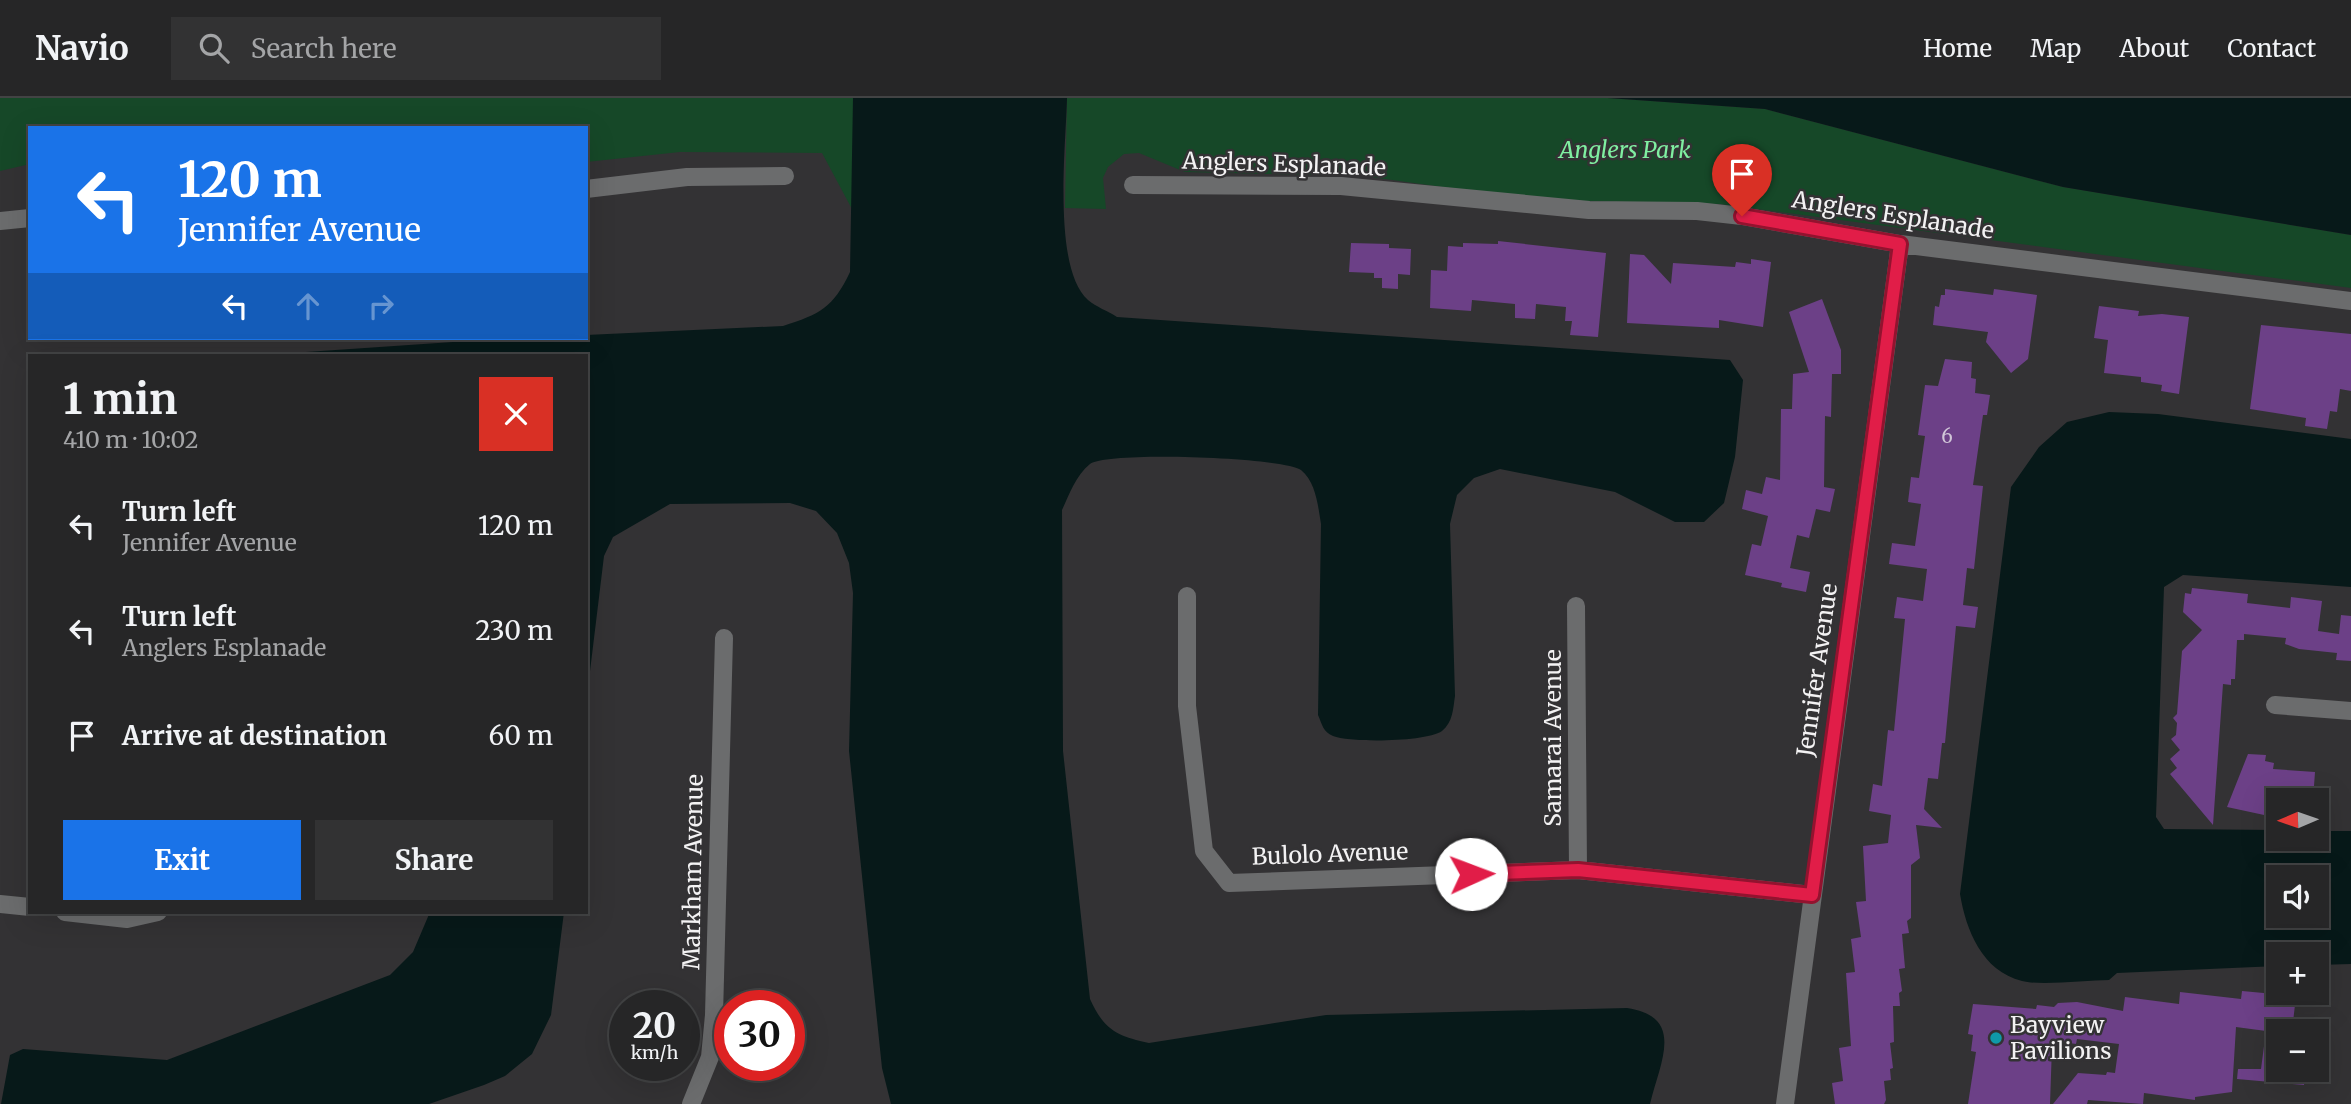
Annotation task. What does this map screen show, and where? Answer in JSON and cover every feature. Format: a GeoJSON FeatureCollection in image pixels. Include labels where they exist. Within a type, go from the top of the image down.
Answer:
{"type":"FeatureCollection","features":[{"type":"Feature","properties":{"kind":"street"},"geometry":{"type":"LineString","coordinates":[[588,189],[687,177],[785,176]]}},
{"type":"Feature","properties":{"kind":"street","name":"Anglers Esplanade"},"geometry":{"type":"LineString","coordinates":[[1133,185],[1341,186],[1576,209],[1697,211],[1742,216],[1900,244],[2351,300]]}},
{"type":"Feature","properties":{"kind":"street"},"geometry":{"type":"LineString","coordinates":[[0,221],[28,218]]}},
{"type":"Feature","properties":{"kind":"street","name":"Jennifer Avenue"},"geometry":{"type":"LineString","coordinates":[[1785,1104],[1900,244]]}},
{"type":"Feature","properties":{"kind":"street","name":"Bulolo Avenue"},"geometry":{"type":"LineString","coordinates":[[1187,596],[1187,706],[1204,851],[1229,883],[1578,870],[1812,895]]}},
{"type":"Feature","properties":{"kind":"street","name":"Samarai Avenue"},"geometry":{"type":"LineString","coordinates":[[1576,606],[1578,870]]}},
{"type":"Feature","properties":{"kind":"street","name":"Markham Avenue"},"geometry":{"type":"LineString","coordinates":[[691,1104],[710,1057],[714,1015],[723,638]]}},
{"type":"Feature","properties":{"kind":"street"},"geometry":{"type":"LineString","coordinates":[[2274,705],[2351,711]]}},
{"type":"Feature","properties":{"kind":"street"},"geometry":{"type":"LineString","coordinates":[[0,904],[28,907]]}},
{"type":"Feature","properties":{"kind":"street"},"geometry":{"type":"LineString","coordinates":[[83,914],[127,919],[149,914]]}},
{"type":"Feature","properties":{"kind":"green space"},"geometry":{"type":"Polygon","coordinates":[[[0,98],[853,98],[853,211],[822,153],[680,152],[588,162],[588,126],[28,126],[28,164],[0,171],[0,98]]]}},
{"type":"Feature","properties":{"kind":"green space","name":"Anglers Park"},"geometry":{"type":"Polygon","coordinates":[[[1067,98],[1608,98],[1765,109],[2063,187],[2351,235],[2351,288],[1719,204],[1534,200],[1364,176],[1185,172],[1139,153],[1124,154],[1108,167],[1103,178],[1106,209],[1065,208],[1067,98]]]}},
{"type":"Feature","properties":{"kind":"shaded area"},"geometry":{"type":"Polygon","coordinates":[[[853,98],[1067,98],[1064,205],[1069,262],[1077,284],[1088,300],[1117,317],[1730,360],[1743,380],[1735,457],[1724,503],[1704,522],[1675,522],[1615,492],[1500,469],[1474,478],[1457,495],[1450,524],[1455,696],[1448,724],[1433,735],[1405,739],[1355,740],[1333,736],[1323,727],[1318,715],[1321,524],[1313,488],[1301,470],[1287,465],[1195,457],[1103,460],[1090,464],[1081,474],[1062,510],[1063,751],[1090,999],[1106,1025],[1128,1038],[1149,1043],[1326,1015],[1627,1008],[1645,1013],[1657,1021],[1663,1031],[1663,1058],[1650,1104],[891,1104],[882,1068],[849,751],[853,593],[849,563],[837,533],[816,511],[790,503],[670,504],[613,537],[604,556],[588,688],[588,354],[277,354],[482,340],[588,340],[588,335],[783,326],[807,318],[824,308],[838,294],[850,272],[853,98]]]}},
{"type":"Feature","properties":{"kind":"shaded area"},"geometry":{"type":"Polygon","coordinates":[[[1608,98],[2351,98],[2351,235],[2063,187],[1765,109],[1608,98]]]}},
{"type":"Feature","properties":{"kind":"shaded area"},"geometry":{"type":"Polygon","coordinates":[[[2109,412],[2158,414],[2351,439],[2351,587],[2183,575],[2164,587],[2156,817],[2164,829],[2266,830],[2266,851],[2329,851],[2329,831],[2351,831],[2351,964],[2329,965],[2329,942],[2266,942],[2266,967],[2117,973],[2109,980],[2041,983],[2008,976],[1986,959],[1978,947],[1960,894],[2011,487],[2039,447],[2067,422],[2109,412]]]}},
{"type":"Feature","properties":{"kind":"shaded area"},"geometry":{"type":"Polygon","coordinates":[[[429,914],[564,914],[551,1015],[532,1054],[505,1076],[429,1104],[1,1104],[10,1055],[23,1049],[167,1060],[390,975],[413,952],[429,914]]]}},
{"type":"Feature","properties":{"kind":"building"},"geometry":{"type":"Polygon","coordinates":[[[1498,241],[1606,253],[1598,337],[1570,335],[1572,321],[1565,321],[1566,307],[1536,304],[1535,319],[1515,318],[1515,304],[1472,300],[1471,311],[1430,308],[1431,270],[1447,271],[1448,246],[1463,247],[1463,243],[1498,244],[1498,241]]]}},
{"type":"Feature","properties":{"kind":"building"},"geometry":{"type":"Polygon","coordinates":[[[1351,243],[1389,244],[1389,248],[1411,249],[1410,275],[1398,274],[1398,289],[1382,288],[1382,278],[1374,278],[1374,273],[1349,272],[1351,243]]]}},
{"type":"Feature","properties":{"kind":"building"},"geometry":{"type":"Polygon","coordinates":[[[1630,254],[1644,255],[1671,284],[1673,263],[1735,267],[1736,262],[1751,264],[1751,259],[1771,262],[1763,327],[1719,320],[1719,328],[1627,323],[1630,254]]]}},
{"type":"Feature","properties":{"kind":"building"},"geometry":{"type":"Polygon","coordinates":[[[1945,289],[1993,295],[1994,289],[2037,295],[2028,359],[2011,373],[1986,342],[1988,332],[1933,325],[1935,306],[1939,307],[1945,289]]]}},
{"type":"Feature","properties":{"kind":"building"},"geometry":{"type":"Polygon","coordinates":[[[1822,299],[1841,350],[1841,374],[1832,374],[1831,417],[1825,416],[1824,487],[1835,489],[1830,512],[1816,509],[1809,538],[1797,535],[1790,568],[1810,572],[1806,592],[1781,587],[1782,583],[1745,575],[1752,544],[1761,546],[1768,516],[1742,509],[1746,490],[1762,494],[1766,477],[1780,480],[1781,409],[1792,409],[1793,374],[1809,372],[1789,312],[1822,299]]]}},
{"type":"Feature","properties":{"kind":"building"},"geometry":{"type":"Polygon","coordinates":[[[2099,306],[2139,311],[2138,316],[2162,314],[2189,317],[2179,394],[2161,391],[2162,385],[2141,382],[2141,377],[2104,373],[2108,340],[2094,338],[2099,306]]]}},
{"type":"Feature","properties":{"kind":"building"},"geometry":{"type":"Polygon","coordinates":[[[2261,325],[2351,334],[2351,391],[2340,389],[2337,412],[2330,411],[2327,429],[2305,426],[2306,418],[2250,409],[2261,325]]]}},
{"type":"Feature","properties":{"kind":"building"},"geometry":{"type":"Polygon","coordinates":[[[1945,359],[1972,362],[1971,378],[1976,379],[1975,393],[1990,395],[1987,415],[1983,415],[1973,485],[1983,486],[1974,569],[1967,568],[1963,605],[1978,607],[1975,628],[1956,626],[1945,743],[1942,743],[1938,779],[1928,778],[1924,809],[1942,828],[1916,825],[1920,858],[1911,865],[1911,918],[1907,921],[1909,933],[1902,934],[1905,968],[1899,969],[1902,991],[1899,993],[1900,1006],[1893,1006],[1894,1042],[1890,1043],[1893,1068],[1890,1069],[1891,1080],[1884,1081],[1886,1100],[1884,1104],[1835,1104],[1832,1083],[1843,1081],[1839,1048],[1851,1046],[1846,973],[1855,972],[1851,939],[1861,937],[1856,902],[1866,901],[1863,846],[1888,843],[1891,815],[1869,811],[1873,784],[1882,786],[1888,730],[1894,731],[1905,619],[1894,618],[1897,597],[1923,601],[1927,569],[1889,564],[1892,543],[1915,546],[1921,504],[1908,502],[1911,477],[1919,478],[1925,436],[1918,435],[1925,385],[1938,386],[1945,359]]]}},
{"type":"Feature","properties":{"kind":"building"},"geometry":{"type":"Polygon","coordinates":[[[2192,588],[2248,594],[2247,603],[2290,608],[2291,597],[2322,601],[2318,631],[2339,634],[2341,615],[2351,616],[2351,661],[2336,660],[2337,653],[2299,649],[2285,644],[2286,638],[2244,634],[2244,640],[2237,640],[2235,679],[2231,679],[2231,685],[2223,684],[2213,825],[2170,774],[2177,768],[2170,759],[2180,750],[2171,739],[2176,735],[2177,723],[2173,718],[2177,714],[2182,651],[2202,630],[2183,612],[2185,593],[2191,594],[2192,588]]]}},
{"type":"Feature","properties":{"kind":"building"},"geometry":{"type":"Polygon","coordinates":[[[2248,754],[2266,755],[2265,761],[2274,763],[2273,769],[2315,772],[2314,788],[2266,788],[2266,815],[2227,807],[2248,754]]]}},
{"type":"Feature","properties":{"kind":"building"},"geometry":{"type":"Polygon","coordinates":[[[2242,991],[2266,993],[2266,1005],[2295,1005],[2293,1019],[2266,1019],[2266,1031],[2236,1027],[2232,1092],[2195,1097],[2195,1100],[2144,1093],[2143,1104],[2088,1100],[2087,1104],[2053,1104],[2078,1073],[2115,1073],[2119,1044],[2077,1039],[2076,1044],[2057,1041],[2056,1047],[2052,1046],[2050,1104],[1968,1104],[1976,1052],[1971,1051],[1973,1035],[1968,1034],[1973,1004],[2036,1009],[2037,1005],[2054,1007],[2058,1003],[2077,1002],[2123,1011],[2125,997],[2179,1004],[2180,992],[2241,999],[2242,991]]]}},
{"type":"Feature","properties":{"kind":"building"},"geometry":{"type":"Polygon","coordinates":[[[2266,1031],[2266,1082],[2237,1079],[2238,1069],[2261,1069],[2266,1031]]]}},
{"type":"Feature","properties":{"kind":"building"},"geometry":{"type":"Polygon","coordinates":[[[2270,1082],[2304,1082],[2304,1085],[2270,1082]]]}},
{"type":"Feature","properties":{"kind":"place","name":"Bayview Pavilions"},"geometry":{"type":"Point","coordinates":[1996,1038]}},
{"type":"Feature","properties":{"kind":"route"},"geometry":{"type":"LineString","coordinates":[[1471,874],[1578,870],[1812,895],[1900,244],[1742,216]]}}]}
